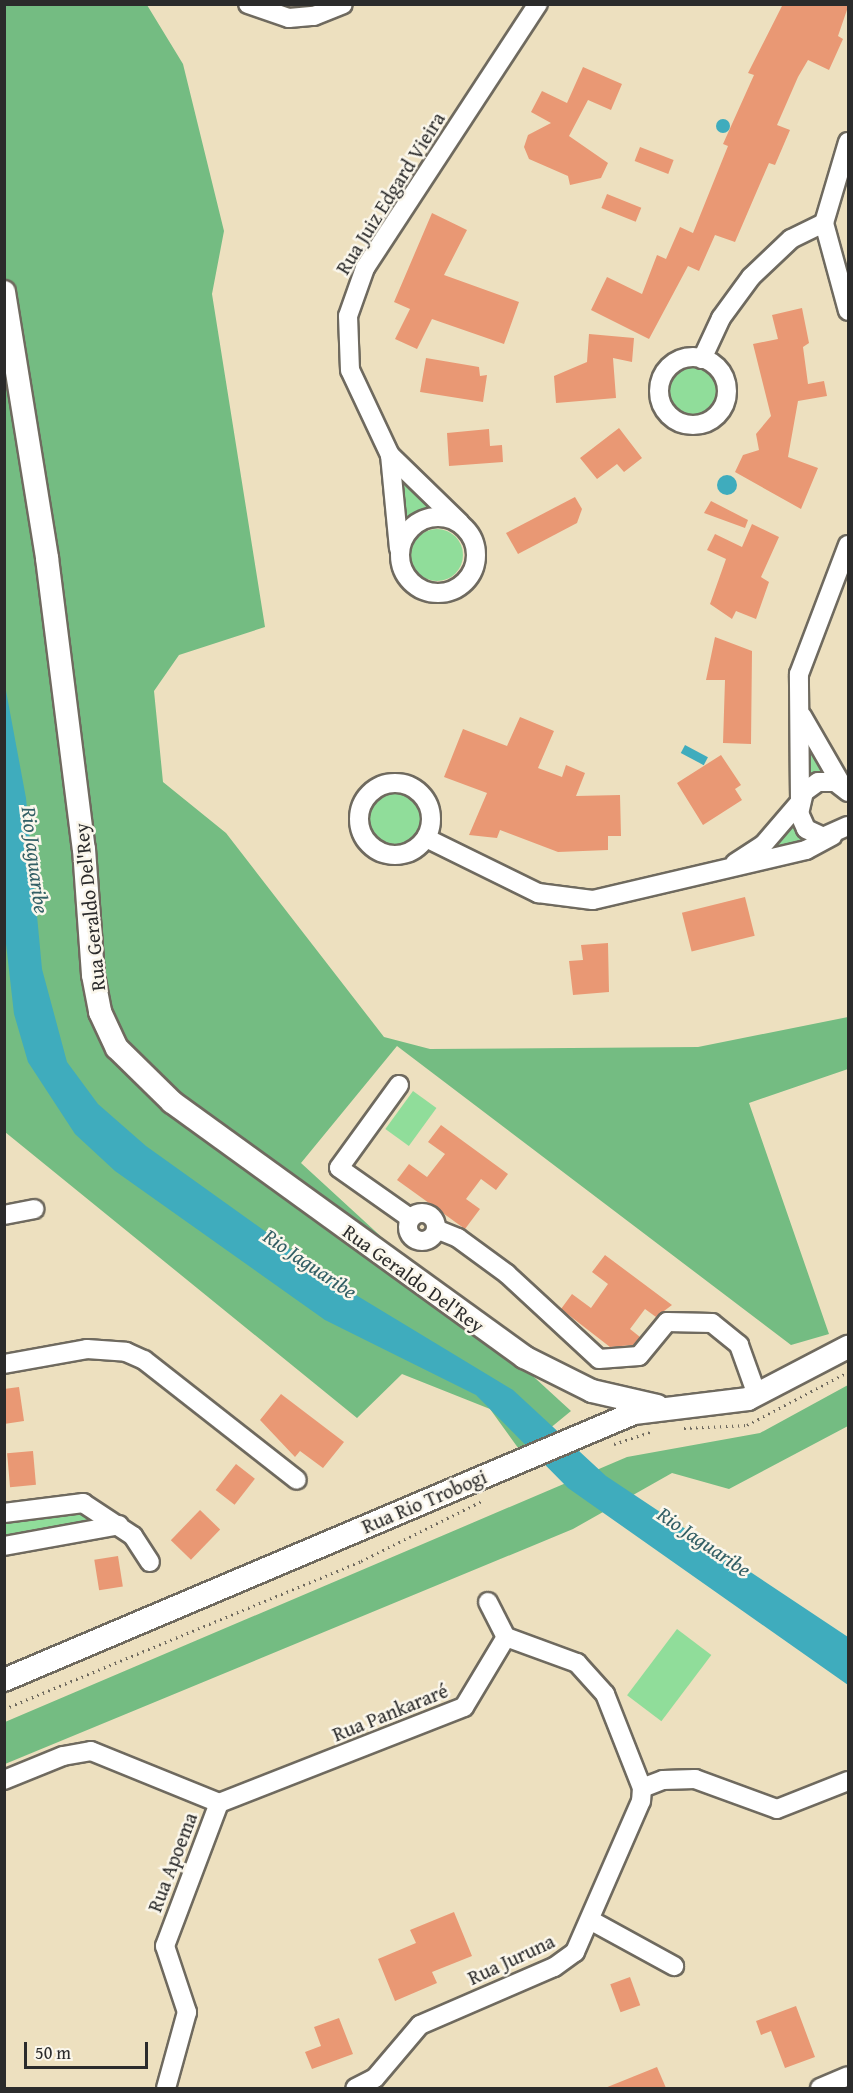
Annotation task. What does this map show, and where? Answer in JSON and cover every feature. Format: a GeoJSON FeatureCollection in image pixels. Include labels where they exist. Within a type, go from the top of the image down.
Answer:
{"type":"FeatureCollection","features":[{"type":"Feature","properties":{"kind":"main road","name":"Rua Geraldo Del'Rey"},"geometry":{"type":"LineString","coordinates":[[4,292],[47,558],[84,849],[93,975],[100,1012],[117,1048],[172,1102],[524,1357],[592,1391],[657,1406]]}},
{"type":"Feature","properties":{"kind":"main road","name":"Rua Rio Trobogi"},"geometry":{"type":"LineString","coordinates":[[4,1680],[587,1432],[657,1406],[757,1395],[849,1347]]}},
{"type":"Feature","properties":{"kind":"main road"},"geometry":{"type":"LineString","coordinates":[[4,1673],[39,1666]]}},
{"type":"Feature","properties":{"kind":"street"},"geometry":{"type":"LineString","coordinates":[[248,4],[289,18],[314,16],[343,4]]}},
{"type":"Feature","properties":{"kind":"street","name":"Rua Juiz Edgard Vieira"},"geometry":{"type":"LineString","coordinates":[[390,455],[460,524],[476,554],[461,585],[439,593],[416,586],[399,555],[390,455],[350,370],[348,316],[354,293],[538,4]]}},
{"type":"Feature","properties":{"kind":"street"},"geometry":{"type":"LineString","coordinates":[[849,142],[824,223],[849,311]]}},
{"type":"Feature","properties":{"kind":"street"},"geometry":{"type":"LineString","coordinates":[[702,359],[721,318],[751,277],[791,239],[824,223]]}},
{"type":"Feature","properties":{"kind":"street"},"geometry":{"type":"LineString","coordinates":[[399,555],[402,542],[420,521],[433,517],[460,524]]}},
{"type":"Feature","properties":{"kind":"street"},"geometry":{"type":"LineString","coordinates":[[841,834],[807,829],[799,802],[798,708],[799,674],[849,545]]}},
{"type":"Feature","properties":{"kind":"street"},"geometry":{"type":"LineString","coordinates":[[798,708],[846,789]]}},
{"type":"Feature","properties":{"kind":"street"},"geometry":{"type":"LineString","coordinates":[[729,866],[763,845],[818,782],[846,789]]}},
{"type":"Feature","properties":{"kind":"street"},"geometry":{"type":"LineString","coordinates":[[377,787],[412,787],[430,809],[426,838],[408,853],[384,854],[360,829],[361,805],[377,787]]}},
{"type":"Feature","properties":{"kind":"street"},"geometry":{"type":"LineString","coordinates":[[426,838],[513,882],[563,899],[619,896],[729,866],[806,850],[841,834]]}},
{"type":"Feature","properties":{"kind":"street"},"geometry":{"type":"LineString","coordinates":[[399,1085],[339,1168],[411,1218],[420,1212],[430,1215],[436,1229],[458,1238],[507,1274],[599,1359],[639,1356],[667,1322],[712,1323],[739,1345],[757,1395]]}},
{"type":"Feature","properties":{"kind":"street"},"geometry":{"type":"LineString","coordinates":[[4,1215],[34,1209]]}},
{"type":"Feature","properties":{"kind":"street"},"geometry":{"type":"LineString","coordinates":[[4,1364],[87,1349],[126,1352],[297,1480]]}},
{"type":"Feature","properties":{"kind":"street"},"geometry":{"type":"LineString","coordinates":[[4,1513],[83,1503],[119,1525],[150,1562]]}},
{"type":"Feature","properties":{"kind":"street"},"geometry":{"type":"LineString","coordinates":[[4,1546],[119,1525]]}},
{"type":"Feature","properties":{"kind":"street"},"geometry":{"type":"LineString","coordinates":[[488,1602],[506,1637],[588,1671],[605,1694],[642,1788],[663,1780],[695,1779],[777,1809],[849,1781]]}},
{"type":"Feature","properties":{"kind":"street","name":"Rua Pankararé"},"geometry":{"type":"LineString","coordinates":[[219,1803],[464,1707],[506,1637]]}},
{"type":"Feature","properties":{"kind":"street","name":"Rua Apoema"},"geometry":{"type":"LineString","coordinates":[[4,1780],[63,1756],[91,1751],[219,1803],[165,1947],[187,2012],[166,2088]]}},
{"type":"Feature","properties":{"kind":"street","name":"Rua Juruna"},"geometry":{"type":"LineString","coordinates":[[355,2088],[375,2078],[420,2025],[564,1962],[590,1920],[636,1815],[642,1788]]}},
{"type":"Feature","properties":{"kind":"street"},"geometry":{"type":"LineString","coordinates":[[590,1920],[674,1966]]}},
{"type":"Feature","properties":{"kind":"street"},"geometry":{"type":"LineString","coordinates":[[820,2088],[849,2076]]}},
{"type":"Feature","properties":{"kind":"path"},"geometry":{"type":"LineString","coordinates":[[4,1709],[361,1561],[492,1496]]}},
{"type":"Feature","properties":{"kind":"green space"},"geometry":{"type":"Polygon","coordinates":[[[4,5],[147,5],[183,64],[224,231],[212,294],[265,627],[179,655],[154,691],[163,782],[226,833],[384,1037],[430,1049],[698,1047],[848,1017],[848,1069],[749,1103],[829,1334],[791,1345],[397,1046],[301,1163],[571,1411],[521,1452],[490,1409],[402,1374],[357,1418],[5,1132],[4,5]]]}},
{"type":"Feature","properties":{"kind":"green space"},"geometry":{"type":"Polygon","coordinates":[[[688,366],[698,366],[711,373],[718,386],[718,396],[711,409],[698,416],[688,416],[679,412],[672,405],[668,396],[668,386],[672,377],[679,370],[688,366]]]}},
{"type":"Feature","properties":{"kind":"green space"},"geometry":{"type":"Polygon","coordinates":[[[401,479],[431,508],[405,519],[401,479]]]}},
{"type":"Feature","properties":{"kind":"green space"},"geometry":{"type":"Polygon","coordinates":[[[437,529],[447,531],[455,537],[461,545],[463,555],[461,565],[455,573],[447,579],[437,581],[427,579],[419,573],[413,565],[411,555],[413,545],[419,537],[427,531],[437,529]]]}},
{"type":"Feature","properties":{"kind":"green space"},"geometry":{"type":"Polygon","coordinates":[[[808,743],[825,772],[809,777],[808,743]]]}},
{"type":"Feature","properties":{"kind":"green space"},"geometry":{"type":"Polygon","coordinates":[[[389,790],[401,790],[415,798],[423,812],[421,829],[415,838],[401,846],[389,846],[372,834],[367,824],[367,812],[379,795],[389,790]]]}},
{"type":"Feature","properties":{"kind":"green space"},"geometry":{"type":"Polygon","coordinates":[[[795,822],[813,840],[767,853],[786,834],[795,822]]]}},
{"type":"Feature","properties":{"kind":"green space"},"geometry":{"type":"Polygon","coordinates":[[[413,1091],[436,1108],[409,1146],[385,1129],[413,1091]]]}},
{"type":"Feature","properties":{"kind":"green space"},"geometry":{"type":"Polygon","coordinates":[[[848,1385],[848,1426],[729,1489],[672,1473],[573,1529],[5,1764],[5,1722],[627,1457],[760,1433],[848,1385]]]}},
{"type":"Feature","properties":{"kind":"green space"},"geometry":{"type":"Polygon","coordinates":[[[84,1512],[90,1521],[5,1538],[5,1521],[84,1512]]]}},
{"type":"Feature","properties":{"kind":"green space"},"geometry":{"type":"Polygon","coordinates":[[[677,1629],[711,1655],[661,1721],[627,1695],[677,1629]]]}},
{"type":"Feature","properties":{"kind":"water"},"geometry":{"type":"Polygon","coordinates":[[[720,119],[726,119],[730,126],[726,133],[720,133],[716,129],[716,123],[720,119]]]}},
{"type":"Feature","properties":{"kind":"water"},"geometry":{"type":"Polygon","coordinates":[[[727,475],[734,478],[737,485],[734,492],[727,495],[720,492],[717,485],[720,478],[727,475]]]}},
{"type":"Feature","properties":{"kind":"water","name":"Rio Jaguaribe"},"geometry":{"type":"Polygon","coordinates":[[[4,680],[26,798],[42,969],[67,1062],[98,1104],[146,1146],[346,1289],[513,1390],[606,1476],[848,1637],[848,1685],[568,1488],[476,1395],[325,1320],[115,1171],[75,1134],[28,1062],[14,1014],[4,926],[4,680]]]}},
{"type":"Feature","properties":{"kind":"water"},"geometry":{"type":"Polygon","coordinates":[[[685,745],[708,757],[704,765],[681,753],[685,745]]]}},
{"type":"Feature","properties":{"kind":"building"},"geometry":{"type":"Polygon","coordinates":[[[783,4],[849,4],[838,36],[843,39],[829,70],[808,60],[798,77],[777,125],[790,130],[775,165],[769,163],[735,242],[715,235],[699,271],[688,266],[649,339],[591,310],[607,277],[642,294],[657,255],[666,259],[680,227],[693,233],[728,146],[723,144],[754,75],[748,73],[783,4]]]}},
{"type":"Feature","properties":{"kind":"building"},"geometry":{"type":"Polygon","coordinates":[[[583,67],[622,84],[611,110],[588,100],[569,136],[608,163],[601,178],[570,185],[568,176],[529,159],[524,147],[528,135],[551,123],[531,112],[542,91],[567,103],[583,67]]]}},
{"type":"Feature","properties":{"kind":"building"},"geometry":{"type":"Polygon","coordinates":[[[640,147],[674,160],[668,174],[635,161],[640,147]]]}},
{"type":"Feature","properties":{"kind":"building"},"geometry":{"type":"Polygon","coordinates":[[[607,194],[641,208],[636,222],[601,208],[607,194]]]}},
{"type":"Feature","properties":{"kind":"building"},"geometry":{"type":"Polygon","coordinates":[[[432,213],[467,230],[444,275],[519,302],[504,344],[432,319],[417,349],[395,339],[410,309],[394,302],[432,213]]]}},
{"type":"Feature","properties":{"kind":"building"},"geometry":{"type":"Polygon","coordinates":[[[802,308],[809,343],[803,347],[808,384],[824,381],[827,396],[798,401],[788,457],[818,468],[801,509],[735,472],[743,455],[759,450],[756,434],[771,416],[753,344],[778,339],[772,315],[802,308]]]}},
{"type":"Feature","properties":{"kind":"building"},"geometry":{"type":"Polygon","coordinates":[[[589,334],[634,338],[632,362],[613,358],[616,398],[556,403],[554,376],[587,362],[589,334]]]}},
{"type":"Feature","properties":{"kind":"building"},"geometry":{"type":"Polygon","coordinates":[[[426,358],[479,367],[480,376],[487,375],[483,402],[420,392],[426,358]]]}},
{"type":"Feature","properties":{"kind":"building"},"geometry":{"type":"Polygon","coordinates":[[[619,428],[642,458],[624,472],[617,464],[597,479],[580,458],[619,428]]]}},
{"type":"Feature","properties":{"kind":"building"},"geometry":{"type":"Polygon","coordinates":[[[489,429],[490,446],[502,445],[503,462],[449,466],[447,433],[489,429]]]}},
{"type":"Feature","properties":{"kind":"building"},"geometry":{"type":"Polygon","coordinates":[[[575,497],[582,509],[577,523],[518,554],[506,533],[575,497]]]}},
{"type":"Feature","properties":{"kind":"building"},"geometry":{"type":"Polygon","coordinates":[[[711,501],[748,520],[745,528],[704,513],[711,501]]]}},
{"type":"Feature","properties":{"kind":"building"},"geometry":{"type":"Polygon","coordinates":[[[752,524],[779,537],[761,577],[769,582],[756,619],[736,611],[732,619],[710,604],[726,559],[707,550],[715,534],[742,547],[752,524]]]}},
{"type":"Feature","properties":{"kind":"building"},"geometry":{"type":"Polygon","coordinates":[[[715,637],[752,651],[751,744],[723,743],[725,680],[706,680],[715,637]]]}},
{"type":"Feature","properties":{"kind":"building"},"geometry":{"type":"Polygon","coordinates":[[[520,717],[554,731],[538,768],[562,777],[566,765],[585,773],[576,796],[620,795],[621,836],[608,836],[608,850],[558,852],[500,830],[497,838],[469,835],[487,793],[444,777],[463,729],[507,746],[520,717]]]}},
{"type":"Feature","properties":{"kind":"building"},"geometry":{"type":"Polygon","coordinates":[[[721,755],[741,785],[735,789],[742,800],[703,825],[677,783],[721,755]]]}},
{"type":"Feature","properties":{"kind":"building"},"geometry":{"type":"Polygon","coordinates":[[[745,897],[755,936],[692,952],[682,913],[745,897]]]}},
{"type":"Feature","properties":{"kind":"building"},"geometry":{"type":"Polygon","coordinates":[[[608,943],[609,992],[573,995],[569,961],[583,960],[581,945],[608,943]]]}},
{"type":"Feature","properties":{"kind":"building"},"geometry":{"type":"Polygon","coordinates":[[[441,1125],[508,1174],[496,1190],[481,1179],[466,1199],[480,1209],[465,1229],[397,1180],[409,1164],[427,1177],[445,1154],[428,1142],[441,1125]]]}},
{"type":"Feature","properties":{"kind":"building"},"geometry":{"type":"Polygon","coordinates":[[[605,1255],[672,1305],[656,1317],[645,1309],[630,1329],[640,1337],[633,1345],[610,1347],[561,1309],[572,1294],[591,1308],[608,1284],[592,1272],[605,1255]]]}},
{"type":"Feature","properties":{"kind":"building"},"geometry":{"type":"Polygon","coordinates":[[[19,1387],[24,1421],[4,1424],[4,1389],[19,1387]]]}},
{"type":"Feature","properties":{"kind":"building"},"geometry":{"type":"Polygon","coordinates":[[[281,1394],[344,1442],[323,1468],[300,1451],[295,1457],[260,1420],[281,1394]]]}},
{"type":"Feature","properties":{"kind":"building"},"geometry":{"type":"Polygon","coordinates":[[[33,1451],[36,1485],[10,1487],[7,1453],[33,1451]]]}},
{"type":"Feature","properties":{"kind":"building"},"geometry":{"type":"Polygon","coordinates":[[[236,1464],[255,1479],[235,1505],[216,1490],[236,1464]]]}},
{"type":"Feature","properties":{"kind":"building"},"geometry":{"type":"Polygon","coordinates":[[[200,1510],[220,1529],[191,1560],[171,1540],[200,1510]]]}},
{"type":"Feature","properties":{"kind":"building"},"geometry":{"type":"Polygon","coordinates":[[[118,1556],[123,1587],[99,1590],[94,1560],[118,1556]]]}},
{"type":"Feature","properties":{"kind":"building"},"geometry":{"type":"Polygon","coordinates":[[[454,1912],[472,1956],[432,1972],[437,1983],[395,2001],[378,1959],[416,1943],[410,1930],[454,1912]]]}},
{"type":"Feature","properties":{"kind":"building"},"geometry":{"type":"Polygon","coordinates":[[[630,1977],[640,2005],[621,2012],[610,1984],[630,1977]]]}},
{"type":"Feature","properties":{"kind":"building"},"geometry":{"type":"Polygon","coordinates":[[[796,2006],[815,2057],[785,2068],[771,2031],[761,2035],[756,2021],[796,2006]]]}},
{"type":"Feature","properties":{"kind":"building"},"geometry":{"type":"Polygon","coordinates":[[[339,2018],[353,2054],[312,2069],[305,2052],[321,2046],[314,2027],[339,2018]]]}},
{"type":"Feature","properties":{"kind":"building"},"geometry":{"type":"Polygon","coordinates":[[[657,2067],[666,2088],[605,2088],[657,2067]]]}}]}
